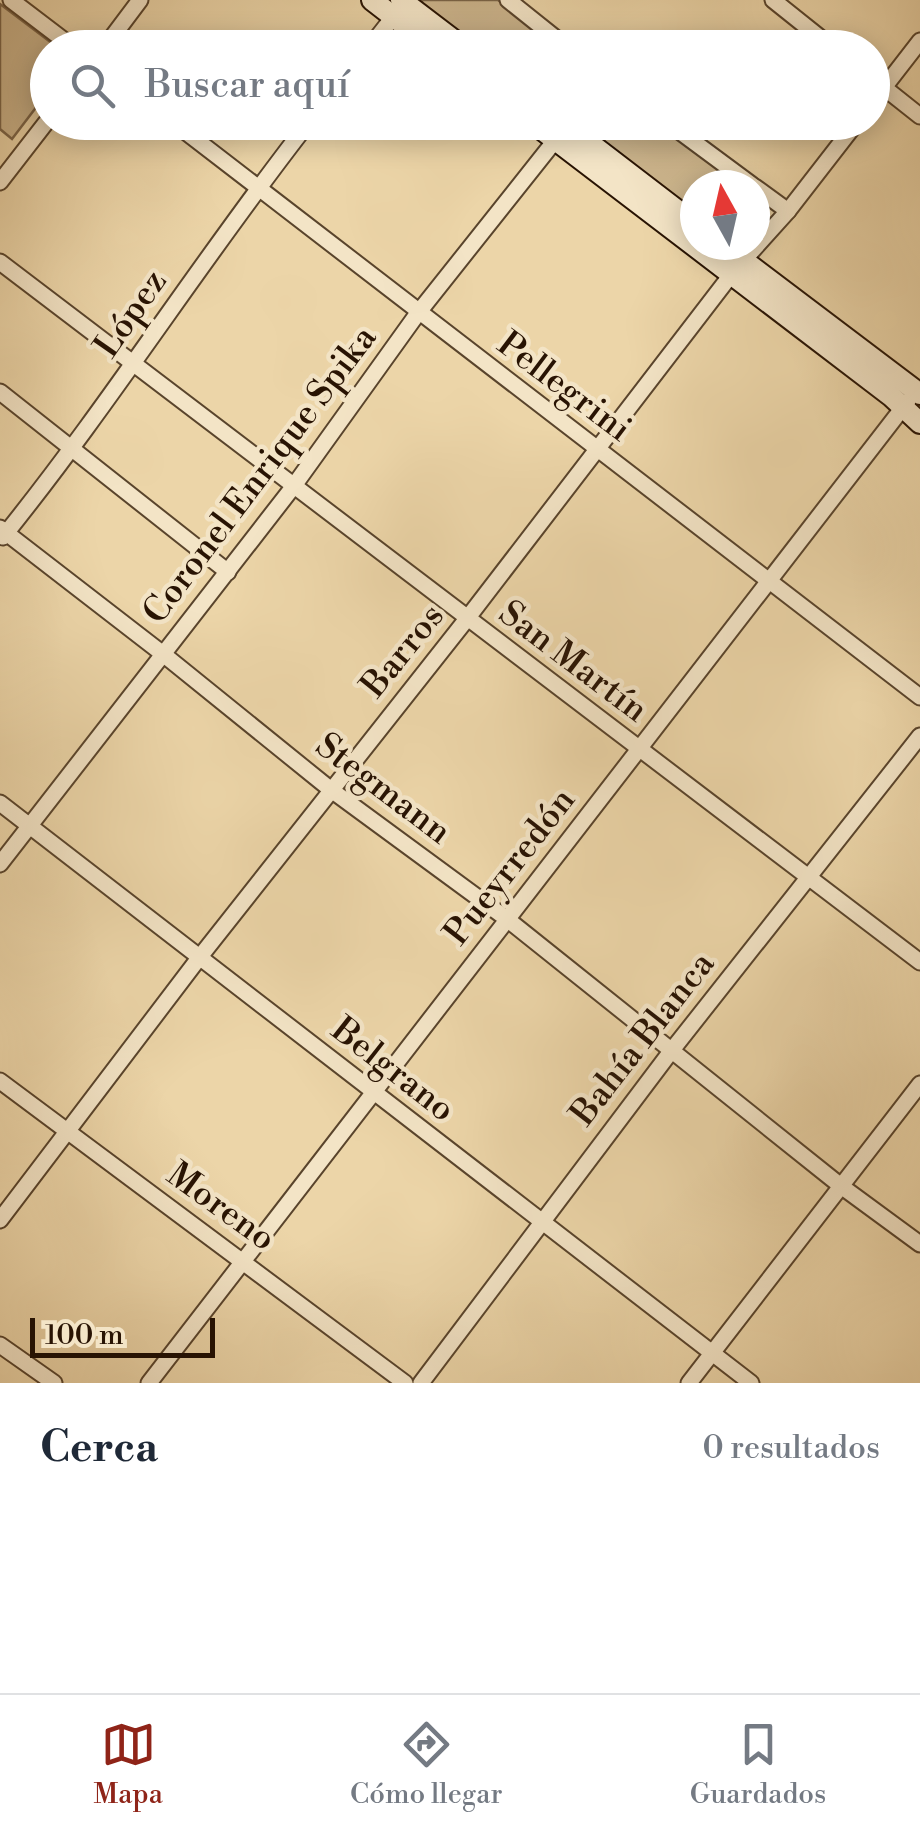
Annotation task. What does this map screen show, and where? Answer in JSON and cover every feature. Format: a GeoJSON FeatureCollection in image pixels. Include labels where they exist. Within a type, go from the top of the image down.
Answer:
{"type":"FeatureCollection","features":[{"type":"Feature","properties":{"kind":"main road"},"geometry":{"type":"LineString","coordinates":[[372,0],[401,5],[438,30]]}},
{"type":"Feature","properties":{"kind":"main road"},"geometry":{"type":"LineString","coordinates":[[401,5],[420,30]]}},
{"type":"Feature","properties":{"kind":"main road"},"geometry":{"type":"LineString","coordinates":[[578,140],[737,267],[920,423]]}},
{"type":"Feature","properties":{"kind":"main road"},"geometry":{"type":"LineString","coordinates":[[580,140],[680,213]]}},
{"type":"Feature","properties":{"kind":"main road"},"geometry":{"type":"LineString","coordinates":[[733,260],[737,267],[919,391]]}},
{"type":"Feature","properties":{"kind":"street"},"geometry":{"type":"LineString","coordinates":[[11,0],[50,30]]}},
{"type":"Feature","properties":{"kind":"street"},"geometry":{"type":"LineString","coordinates":[[118,30],[140,0]]}},
{"type":"Feature","properties":{"kind":"street"},"geometry":{"type":"LineString","coordinates":[[508,0],[546,30]]}},
{"type":"Feature","properties":{"kind":"street"},"geometry":{"type":"LineString","coordinates":[[773,0],[811,30]]}},
{"type":"Feature","properties":{"kind":"street"},"geometry":{"type":"LineString","coordinates":[[382,30],[401,5]]}},
{"type":"Feature","properties":{"kind":"street"},"geometry":{"type":"LineString","coordinates":[[890,72],[920,41]]}},
{"type":"Feature","properties":{"kind":"street"},"geometry":{"type":"LineString","coordinates":[[890,92],[920,116]]}},
{"type":"Feature","properties":{"kind":"street"},"geometry":{"type":"LineString","coordinates":[[0,182],[33,140]]}},
{"type":"Feature","properties":{"kind":"street","name":"Pellegrini"},"geometry":{"type":"LineString","coordinates":[[197,140],[920,697]]}},
{"type":"Feature","properties":{"kind":"street","name":"López"},"geometry":{"type":"LineString","coordinates":[[2,534],[72,449],[296,140]]}},
{"type":"Feature","properties":{"kind":"street","name":"Coronel Enrique Spika"},"geometry":{"type":"LineString","coordinates":[[0,864],[293,487],[418,313],[554,140]]}},
{"type":"Feature","properties":{"kind":"street"},"geometry":{"type":"LineString","coordinates":[[692,140],[732,170]]}},
{"type":"Feature","properties":{"kind":"street","name":"Barros"},"geometry":{"type":"LineString","coordinates":[[0,1220],[737,267],[788,211],[843,140]]}},
{"type":"Feature","properties":{"kind":"street"},"geometry":{"type":"LineString","coordinates":[[770,198],[788,211]]}},
{"type":"Feature","properties":{"kind":"street","name":"San Martín"},"geometry":{"type":"LineString","coordinates":[[0,262],[920,962]]}},
{"type":"Feature","properties":{"kind":"street","name":"Pueyrredón"},"geometry":{"type":"LineString","coordinates":[[149,1383],[919,391]]}},
{"type":"Feature","properties":{"kind":"street"},"geometry":{"type":"LineString","coordinates":[[0,392],[228,572]]}},
{"type":"Feature","properties":{"kind":"street","name":"Stegmann"},"geometry":{"type":"LineString","coordinates":[[2,534],[163,654],[330,789],[508,919],[841,1186],[920,1244]]}},
{"type":"Feature","properties":{"kind":"street","name":"Bahía Blanca"},"geometry":{"type":"LineString","coordinates":[[421,1383],[672,1050],[920,736]]}},
{"type":"Feature","properties":{"kind":"street","name":"Belgrano"},"geometry":{"type":"LineString","coordinates":[[0,803],[751,1383]]}},
{"type":"Feature","properties":{"kind":"street","name":"Moreno"},"geometry":{"type":"LineString","coordinates":[[0,1081],[405,1383]]}},
{"type":"Feature","properties":{"kind":"street"},"geometry":{"type":"LineString","coordinates":[[690,1383],[920,1084]]}},
{"type":"Feature","properties":{"kind":"street"},"geometry":{"type":"LineString","coordinates":[[0,1345],[54,1383]]}},
{"type":"Feature","properties":{"kind":"shaded area"},"geometry":{"type":"Polygon","coordinates":[[[498,0],[537,30],[455,30],[420,3],[498,0]]]}},
{"type":"Feature","properties":{"kind":"shaded area"},"geometry":{"type":"Polygon","coordinates":[[[0,4],[34,30],[30,30],[30,115],[12,139],[0,129],[0,4]]]}},
{"type":"Feature","properties":{"kind":"shaded area"},"geometry":{"type":"Polygon","coordinates":[[[600,140],[681,140],[720,170],[680,170],[680,201],[600,140]]]}}]}
